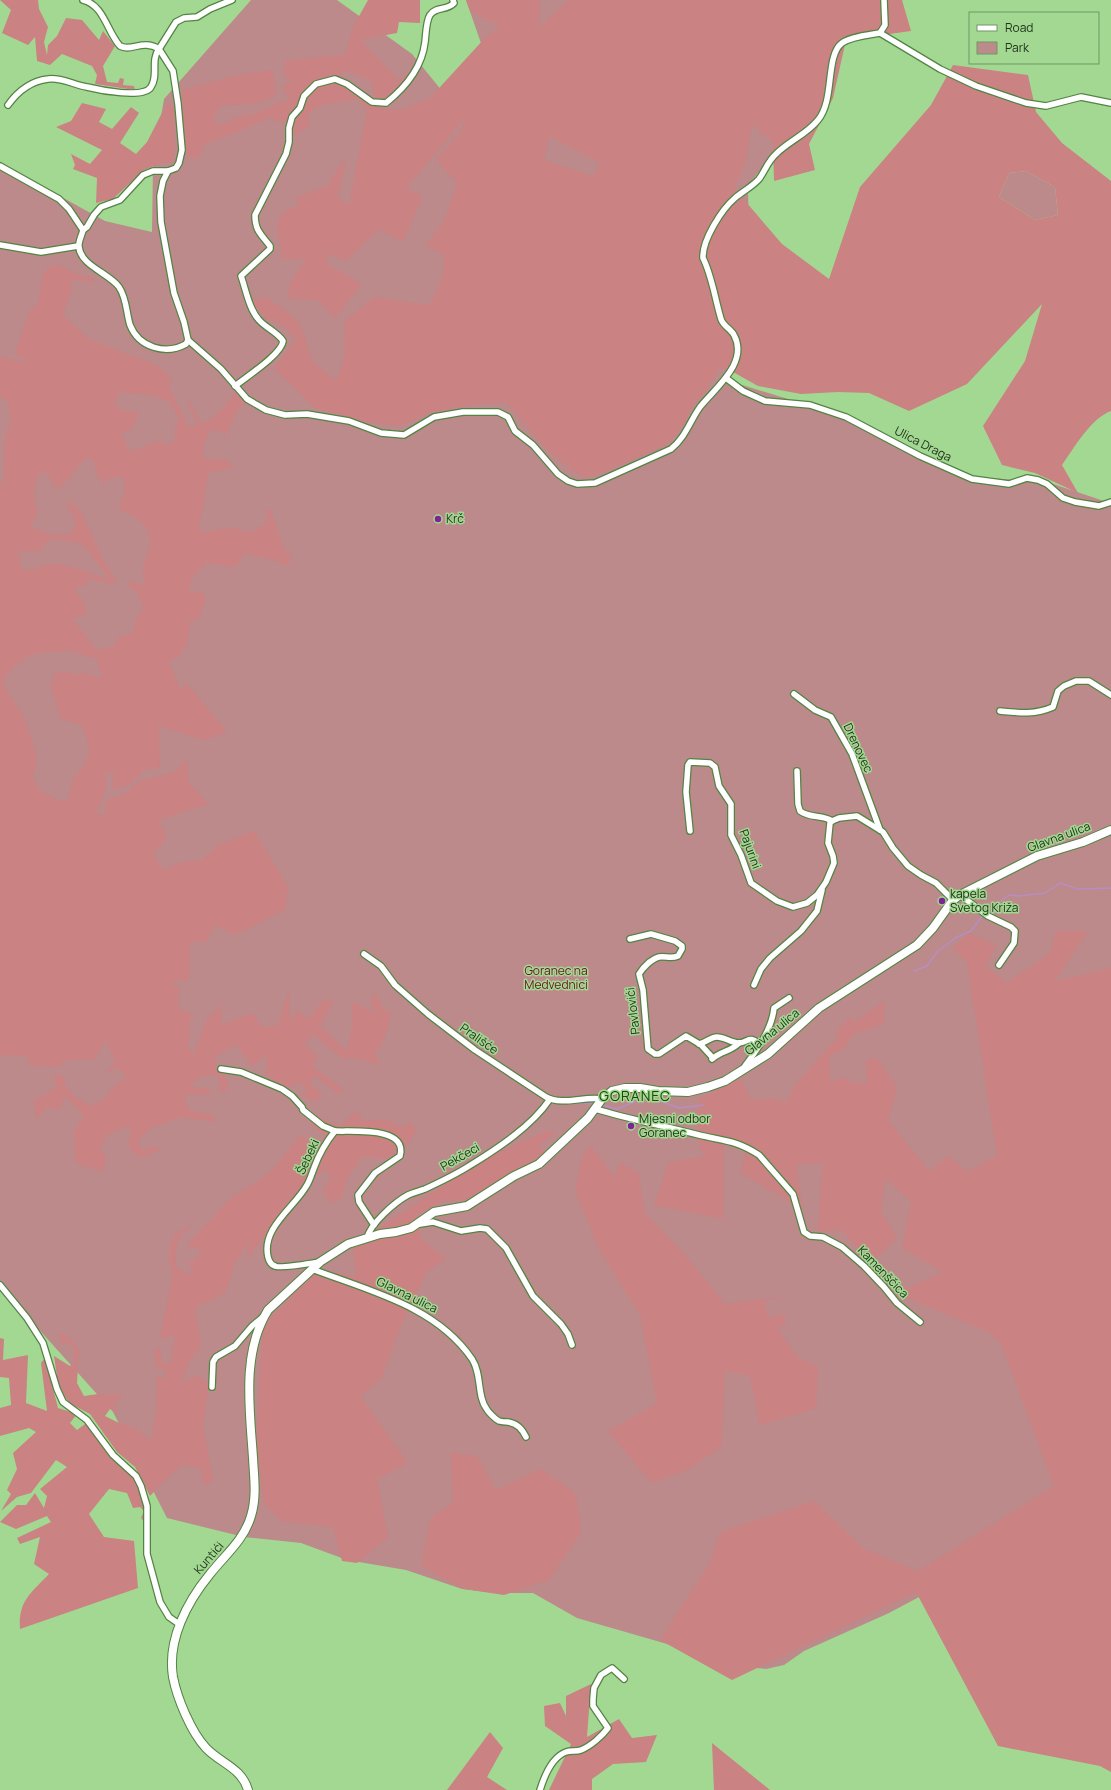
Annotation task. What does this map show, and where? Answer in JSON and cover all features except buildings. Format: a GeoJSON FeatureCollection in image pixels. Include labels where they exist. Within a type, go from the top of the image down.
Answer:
{"type":"FeatureCollection","features":[{"type":"Feature","properties":{"kind":"street"},"geometry":{"type":"LineString","coordinates":[[83,0],[89,2],[97,9],[120,46],[126,48],[149,44],[159,49],[173,71],[178,104],[182,150],[179,163],[176,168],[168,171],[153,171],[143,175],[120,200],[101,207],[87,227],[83,230],[78,246],[80,253],[92,267],[118,285],[124,295],[133,330],[148,346],[155,349],[171,349],[183,346],[188,340]]}},
{"type":"Feature","properties":{"kind":"street"},"geometry":{"type":"LineString","coordinates":[[8,104],[21,90],[47,79],[57,78],[88,88],[137,94],[146,91],[151,87],[154,78],[154,58],[176,22],[184,18],[198,17],[210,9],[232,0]]}},
{"type":"Feature","properties":{"kind":"street"},"geometry":{"type":"LineString","coordinates":[[235,386],[273,355],[283,344],[280,336],[260,321],[254,313],[241,276],[270,249],[270,246],[257,231],[255,215],[286,154],[290,142],[289,128],[292,117],[300,108],[304,96],[316,84],[335,79],[347,84],[372,102],[378,104],[386,103],[402,89],[420,63],[425,46],[428,16],[435,9],[451,6],[454,3],[453,0]]}},
{"type":"Feature","properties":{"kind":"street"},"geometry":{"type":"LineString","coordinates":[[880,33],[885,25],[884,0]]}},
{"type":"Feature","properties":{"kind":"street"},"geometry":{"type":"LineString","coordinates":[[168,171],[163,181],[160,196],[161,222],[174,293],[184,322],[188,340],[221,369],[247,399],[266,410],[285,415],[307,414],[348,421],[381,433],[404,435],[434,418],[462,412],[498,412],[508,417],[515,431],[533,446],[558,474],[568,481],[586,485],[616,475],[671,449],[678,444],[697,412],[710,394],[726,378],[735,363],[737,347],[734,335],[722,321],[703,258],[702,250],[723,210],[761,177],[776,153],[811,127],[824,112],[829,94],[833,61],[839,47],[843,43],[861,36],[880,33],[954,76],[976,86],[1026,103],[1046,106],[1082,97],[1111,103]]}},
{"type":"Feature","properties":{"kind":"street"},"geometry":{"type":"LineString","coordinates":[[0,166],[59,199],[69,209],[83,230]]}},
{"type":"Feature","properties":{"kind":"street"},"geometry":{"type":"LineString","coordinates":[[0,245],[42,252],[78,246]]}},
{"type":"Feature","properties":{"kind":"street","name":"Ulica Draga"},"geometry":{"type":"LineString","coordinates":[[726,378],[742,390],[765,401],[810,405],[846,417],[920,456],[972,479],[1009,484],[1027,478],[1038,480],[1047,484],[1063,498],[1075,502],[1099,506],[1111,502]]}},
{"type":"Feature","properties":{"kind":"street"},"geometry":{"type":"LineString","coordinates":[[1000,711],[1036,713],[1053,707],[1058,691],[1064,686],[1076,681],[1089,681],[1111,695]]}},
{"type":"Feature","properties":{"kind":"street","name":"Drenovec"},"geometry":{"type":"LineString","coordinates":[[794,694],[815,710],[831,717],[852,754],[880,830]]}},
{"type":"Feature","properties":{"kind":"street","name":"Pajurini"},"geometry":{"type":"LineString","coordinates":[[690,831],[686,792],[688,765],[690,762],[694,761],[710,763],[714,767],[719,786],[731,804],[731,835],[741,855],[751,882],[777,901],[793,907],[807,903],[822,890]]}},
{"type":"Feature","properties":{"kind":"street"},"geometry":{"type":"LineString","coordinates":[[796,771],[798,804],[800,811],[811,817],[827,817],[832,821],[840,818],[857,816],[880,830],[908,866],[936,883],[954,900]]}},
{"type":"Feature","properties":{"kind":"street","name":"Pajurini"},"geometry":{"type":"LineString","coordinates":[[754,985],[761,968],[770,958],[801,932],[817,911],[822,890],[834,863],[828,843],[829,828],[832,821]]}},
{"type":"Feature","properties":{"kind":"street","name":"Glavna ulica"},"geometry":{"type":"LineString","coordinates":[[320,1262],[348,1244],[403,1230],[418,1223],[434,1212],[466,1206],[514,1176],[539,1164],[588,1118],[600,1102],[616,1089],[640,1088],[658,1092],[688,1092],[725,1081],[768,1054],[820,1008],[916,945],[933,928],[960,894],[1037,856],[1084,842],[1111,830]]}},
{"type":"Feature","properties":{"kind":"street"},"geometry":{"type":"LineString","coordinates":[[960,894],[988,916],[1011,927],[1015,931],[1014,943],[999,965]]}},
{"type":"Feature","properties":{"kind":"street","name":"Pavlovići"},"geometry":{"type":"LineString","coordinates":[[630,939],[651,934],[675,942],[682,946],[678,956],[671,958],[659,957],[639,974],[644,990],[648,1049],[655,1054],[660,1054],[686,1036],[699,1044],[713,1059],[720,1053],[733,1049],[739,1043],[748,1039],[754,1040],[760,1044]]}},
{"type":"Feature","properties":{"kind":"street","name":"Prališće"},"geometry":{"type":"LineString","coordinates":[[364,954],[381,966],[395,985],[404,994],[458,1037],[550,1099],[566,1101],[591,1098],[600,1102]]}},
{"type":"Feature","properties":{"kind":"street"},"geometry":{"type":"LineString","coordinates":[[742,1070],[760,1044],[773,1015],[774,1008],[789,998]]}},
{"type":"Feature","properties":{"kind":"street","name":"Pavlovići"},"geometry":{"type":"LineString","coordinates":[[699,1044],[718,1037],[739,1043]]}},
{"type":"Feature","properties":{"kind":"street","name":"Šebeki"},"geometry":{"type":"LineString","coordinates":[[221,1069],[241,1072],[282,1089],[292,1096],[302,1106],[303,1110],[323,1126],[335,1131],[323,1148],[307,1185],[280,1219],[268,1239],[267,1252],[269,1261],[275,1267],[320,1262]]}},
{"type":"Feature","properties":{"kind":"street","name":"Pekčeci"},"geometry":{"type":"LineString","coordinates":[[367,1238],[369,1231],[374,1225],[403,1198],[469,1166],[523,1129],[540,1113],[550,1099]]}},
{"type":"Feature","properties":{"kind":"street","name":"Kamenščica"},"geometry":{"type":"LineString","coordinates":[[600,1102],[637,1121],[726,1139],[752,1150],[759,1155],[793,1194],[804,1232],[810,1236],[823,1237],[842,1247],[864,1266],[897,1303],[920,1322]]}},
{"type":"Feature","properties":{"kind":"street"},"geometry":{"type":"LineString","coordinates":[[335,1131],[365,1131],[387,1135],[397,1139],[401,1145],[400,1156],[375,1173],[358,1194],[359,1202],[374,1225]]}},
{"type":"Feature","properties":{"kind":"street","name":"Glavna ulica"},"geometry":{"type":"LineString","coordinates":[[418,1223],[432,1222],[461,1231],[480,1228],[487,1229],[506,1248],[533,1296],[561,1324],[568,1334],[572,1345]]}},
{"type":"Feature","properties":{"kind":"street","name":"Kuntići"},"geometry":{"type":"LineString","coordinates":[[248,1790],[239,1774],[206,1748],[185,1713],[173,1676],[174,1643],[179,1624],[196,1594],[210,1574],[237,1545],[251,1517],[254,1502],[255,1481],[250,1375],[255,1346],[265,1316],[268,1310],[320,1262]]}},
{"type":"Feature","properties":{"kind":"street","name":"Glavna ulica"},"geometry":{"type":"LineString","coordinates":[[312,1270],[358,1285],[420,1313],[443,1326],[456,1339],[475,1364],[486,1410],[500,1421],[510,1422],[518,1426],[526,1437]]}},
{"type":"Feature","properties":{"kind":"street"},"geometry":{"type":"LineString","coordinates":[[0,1285],[26,1318],[43,1343],[57,1389],[63,1402],[88,1420],[113,1455],[136,1476],[141,1486],[147,1506],[147,1554],[160,1602],[169,1618],[179,1624]]}},
{"type":"Feature","properties":{"kind":"street","name":"Kuntići"},"geometry":{"type":"LineString","coordinates":[[212,1387],[213,1362],[216,1357],[235,1346],[252,1326],[265,1316]]}},
{"type":"Feature","properties":{"kind":"street"},"geometry":{"type":"LineString","coordinates":[[540,1790],[544,1778],[556,1760],[565,1752],[580,1750],[587,1746],[604,1734],[608,1728],[593,1706],[594,1688],[601,1676],[612,1668],[624,1679]]}},
{"type":"Feature","properties":{"kind":"green space","name":"Goranec na Medvednici"},"geometry":{"type":"Polygon","coordinates":[[[251,0],[337,0],[412,54],[447,97],[483,49],[466,0],[898,0],[835,44],[829,101],[770,157],[751,182],[748,192],[749,227],[765,324],[723,379],[856,420],[922,459],[975,477],[1047,482],[1107,502],[1111,501],[1111,1481],[921,1596],[889,1613],[804,1651],[784,1665],[766,1669],[747,1667],[577,1618],[533,1593],[496,1593],[462,1589],[406,1570],[347,1560],[301,1543],[244,1537],[167,1518],[113,1412],[0,1286],[0,163],[105,221],[152,232],[153,165],[164,99],[251,0]]]}},
{"type":"Feature","properties":{"kind":"green space"},"geometry":{"type":"Polygon","coordinates":[[[1026,171],[1055,187],[1058,215],[1035,220],[999,197],[1009,173],[1026,171]]]}},
{"type":"Feature","properties":{"kind":"shaded area"},"geometry":{"type":"Polygon","coordinates":[[[0,0],[38,0],[39,9],[48,27],[44,42],[47,55],[48,45],[57,36],[66,18],[82,20],[99,40],[103,31],[115,46],[103,66],[107,82],[118,83],[120,78],[124,79],[123,85],[134,86],[135,90],[95,84],[97,75],[92,66],[62,54],[50,65],[37,61],[35,37],[28,45],[2,33],[11,10],[0,0]]]}},
{"type":"Feature","properties":{"kind":"shaded area"},"geometry":{"type":"Polygon","coordinates":[[[368,0],[420,0],[420,23],[399,22],[397,33],[360,40],[399,80],[420,65],[387,101],[374,97],[372,82],[352,72],[342,72],[343,83],[364,93],[380,108],[401,110],[430,98],[484,39],[500,26],[470,11],[466,0],[540,0],[538,28],[569,0],[902,0],[911,31],[846,40],[833,98],[809,144],[815,170],[774,181],[773,142],[752,125],[745,165],[734,188],[782,244],[829,279],[860,187],[931,105],[953,65],[1028,75],[1036,112],[1062,143],[1111,181],[1111,411],[1097,420],[1090,427],[1062,465],[1078,493],[1035,473],[1002,465],[983,426],[1025,361],[1042,304],[967,384],[909,411],[869,393],[838,392],[801,394],[758,386],[733,372],[719,368],[706,391],[694,403],[682,428],[667,445],[601,473],[585,478],[573,471],[552,453],[506,402],[481,404],[431,412],[400,426],[366,422],[315,408],[274,368],[296,339],[280,323],[266,319],[250,301],[266,297],[297,320],[305,337],[312,361],[336,381],[344,358],[345,321],[374,297],[429,305],[441,281],[444,255],[426,245],[445,219],[457,183],[436,159],[460,133],[466,117],[406,188],[423,196],[403,242],[379,229],[346,261],[328,254],[327,265],[351,277],[361,286],[335,318],[318,300],[287,298],[291,282],[305,259],[282,259],[277,223],[285,211],[298,206],[296,197],[327,186],[337,170],[347,159],[337,197],[349,205],[367,110],[358,99],[321,105],[307,115],[310,126],[292,136],[290,123],[275,121],[270,117],[235,133],[205,144],[198,159],[186,156],[182,90],[237,75],[273,70],[276,96],[253,105],[246,104],[219,106],[218,113],[212,116],[218,126],[243,115],[254,114],[280,102],[290,100],[282,85],[293,82],[284,76],[285,61],[345,55],[353,27],[368,0]],[[549,136],[544,160],[593,176],[600,163],[549,136]],[[1026,171],[1009,173],[999,197],[1035,220],[1058,215],[1055,187],[1026,171]]]}},
{"type":"Feature","properties":{"kind":"shaded area"},"geometry":{"type":"Polygon","coordinates":[[[82,103],[106,109],[99,122],[112,129],[131,107],[139,113],[120,143],[136,154],[147,142],[166,105],[174,105],[175,146],[173,162],[162,163],[144,170],[113,199],[96,203],[97,178],[73,169],[75,165],[71,154],[90,164],[102,150],[56,127],[71,121],[82,103]]]}},
{"type":"Feature","properties":{"kind":"shaded area"},"geometry":{"type":"Polygon","coordinates":[[[60,265],[74,273],[92,278],[94,281],[93,283],[73,279],[70,284],[72,289],[63,315],[89,339],[156,365],[169,375],[171,379],[169,387],[189,427],[197,425],[187,401],[189,401],[201,424],[217,414],[225,406],[236,390],[248,401],[238,409],[226,435],[218,430],[211,430],[205,440],[204,459],[226,460],[234,467],[208,473],[203,508],[198,528],[202,532],[233,527],[240,530],[253,532],[267,522],[267,509],[270,508],[284,549],[290,554],[291,561],[286,566],[270,559],[244,553],[239,563],[231,568],[206,563],[194,576],[189,587],[189,591],[202,592],[206,597],[200,617],[190,622],[188,641],[179,657],[168,661],[180,689],[187,684],[227,732],[204,740],[159,726],[160,768],[144,770],[129,785],[112,790],[114,773],[106,772],[106,789],[96,814],[105,815],[106,800],[126,793],[138,781],[172,773],[188,760],[188,781],[208,804],[159,820],[167,837],[153,855],[164,870],[178,863],[202,860],[218,845],[254,831],[288,887],[286,909],[235,935],[215,925],[206,942],[190,942],[189,980],[170,981],[180,988],[178,1008],[191,1013],[188,1048],[194,1054],[206,1021],[221,1004],[222,1027],[226,1023],[252,1013],[263,1027],[278,1026],[289,990],[290,1022],[297,1010],[308,1019],[322,1001],[334,1000],[320,1026],[347,1051],[352,1026],[352,1001],[374,1013],[371,1001],[375,992],[384,1009],[392,1012],[384,1039],[374,1056],[379,1059],[378,1066],[356,1058],[343,1059],[313,1034],[304,1045],[318,1056],[312,1066],[344,1090],[338,1094],[316,1076],[309,1082],[322,1095],[316,1102],[301,1095],[307,1089],[298,1082],[287,1089],[265,1074],[268,1066],[265,1055],[252,1066],[236,1044],[215,1057],[217,1070],[224,1073],[229,1089],[220,1093],[218,1075],[199,1077],[190,1087],[207,1088],[213,1094],[184,1095],[189,1110],[214,1115],[214,1122],[181,1117],[151,1128],[137,1142],[143,1150],[153,1147],[162,1149],[140,1158],[129,1148],[130,1125],[107,1135],[100,1148],[107,1160],[102,1172],[76,1163],[73,1132],[84,1116],[65,1096],[60,1110],[47,1107],[36,1119],[34,1101],[56,1088],[54,1075],[65,1076],[64,1083],[74,1096],[91,1106],[105,1099],[111,1089],[127,1077],[117,1068],[106,1074],[115,1062],[106,1040],[95,1059],[68,1060],[58,1067],[30,1065],[26,1056],[0,1055],[0,485],[4,477],[5,439],[11,419],[8,401],[0,396],[0,356],[25,363],[26,361],[15,352],[29,312],[38,304],[43,273],[51,266],[60,265]],[[120,392],[114,405],[125,411],[138,412],[139,415],[130,430],[121,433],[127,446],[132,451],[159,441],[169,445],[175,440],[175,428],[179,419],[170,402],[151,395],[120,392]],[[87,458],[62,486],[57,489],[48,475],[40,471],[35,485],[34,505],[38,509],[31,527],[53,535],[71,534],[75,523],[72,512],[67,506],[71,502],[81,512],[106,565],[116,578],[112,584],[89,579],[83,587],[77,587],[76,592],[84,603],[86,611],[85,615],[72,618],[96,649],[104,649],[113,646],[119,636],[133,633],[135,622],[144,608],[137,592],[128,586],[129,581],[142,584],[145,581],[143,571],[150,536],[145,526],[137,518],[122,512],[119,505],[124,495],[125,485],[122,477],[115,477],[103,483],[97,475],[93,459],[87,458]],[[52,540],[44,544],[42,549],[34,552],[21,551],[18,554],[22,569],[26,570],[49,564],[60,564],[80,569],[107,579],[109,577],[87,549],[82,545],[75,542],[52,540]],[[69,650],[44,652],[29,656],[15,666],[4,678],[4,686],[24,717],[37,756],[33,778],[39,790],[57,800],[68,800],[73,779],[85,764],[89,752],[82,725],[61,719],[51,687],[54,673],[67,672],[77,675],[83,672],[101,678],[103,677],[98,666],[99,662],[96,659],[69,650]]]}},
{"type":"Feature","properties":{"kind":"shaded area"},"geometry":{"type":"Polygon","coordinates":[[[1056,931],[1088,931],[1055,981],[1111,968],[1111,1772],[1100,1766],[998,1746],[916,1592],[732,1680],[660,1640],[711,1561],[720,1532],[814,1501],[864,1549],[918,1571],[1054,1486],[1003,1348],[999,1341],[988,1332],[896,1293],[943,1272],[902,1248],[911,1202],[885,1178],[881,1212],[897,1237],[872,1263],[841,1230],[818,1232],[823,1163],[796,1164],[803,1210],[740,1172],[746,1151],[724,1141],[723,1219],[654,1205],[669,1162],[704,1157],[696,1136],[700,1098],[741,1079],[751,1100],[774,1098],[786,1102],[794,1086],[838,1037],[835,1034],[849,1017],[854,1022],[884,1001],[884,1024],[852,1035],[844,1049],[830,1056],[830,1083],[844,1077],[852,1083],[867,1083],[866,1061],[877,1058],[897,1088],[888,1120],[929,1171],[948,1156],[968,1172],[997,1155],[967,963],[953,948],[969,933],[996,945],[985,966],[1007,983],[1050,953],[1056,931]]]}},
{"type":"Feature","properties":{"kind":"shaded area"},"geometry":{"type":"Polygon","coordinates":[[[355,1112],[365,1121],[387,1119],[402,1128],[411,1122],[416,1132],[402,1151],[385,1158],[362,1157],[347,1178],[342,1197],[332,1204],[323,1191],[331,1179],[326,1169],[307,1181],[247,1259],[248,1242],[235,1264],[225,1293],[195,1308],[201,1345],[189,1362],[181,1383],[197,1375],[209,1383],[203,1425],[213,1481],[204,1486],[201,1468],[182,1465],[150,1496],[135,1467],[117,1452],[90,1414],[71,1404],[59,1390],[54,1356],[70,1366],[75,1362],[74,1347],[66,1342],[63,1345],[59,1339],[60,1332],[71,1339],[79,1349],[77,1383],[84,1396],[98,1394],[121,1395],[122,1400],[115,1400],[114,1405],[117,1406],[116,1411],[110,1409],[105,1416],[137,1429],[151,1441],[156,1413],[157,1375],[165,1380],[166,1371],[156,1367],[155,1350],[159,1346],[163,1365],[171,1362],[175,1335],[160,1338],[172,1276],[169,1260],[169,1246],[175,1234],[194,1223],[180,1238],[176,1251],[176,1267],[187,1275],[194,1270],[186,1262],[192,1262],[203,1251],[188,1246],[191,1240],[233,1196],[262,1179],[279,1162],[300,1135],[317,1147],[319,1163],[331,1142],[309,1122],[316,1115],[329,1122],[341,1125],[355,1112]]]}},
{"type":"Feature","properties":{"kind":"shaded area"},"geometry":{"type":"Polygon","coordinates":[[[549,1130],[555,1134],[539,1145],[545,1154],[533,1165],[478,1195],[461,1201],[443,1201],[417,1215],[421,1239],[446,1259],[427,1271],[401,1325],[381,1379],[360,1396],[408,1463],[377,1479],[388,1537],[357,1563],[342,1561],[333,1527],[282,1521],[264,1504],[256,1442],[263,1326],[317,1270],[356,1276],[353,1249],[374,1231],[483,1159],[549,1130]]]}},
{"type":"Feature","properties":{"kind":"shaded area"},"geometry":{"type":"Polygon","coordinates":[[[590,1145],[615,1177],[620,1163],[639,1173],[644,1212],[686,1256],[725,1304],[784,1296],[763,1301],[769,1317],[782,1314],[787,1324],[777,1327],[797,1357],[818,1366],[816,1408],[760,1425],[750,1376],[725,1371],[721,1447],[687,1470],[652,1483],[608,1431],[657,1403],[640,1315],[599,1249],[575,1190],[582,1158],[590,1145]]]}},
{"type":"Feature","properties":{"kind":"shaded area"},"geometry":{"type":"Polygon","coordinates":[[[0,1338],[4,1339],[3,1360],[28,1355],[26,1403],[47,1411],[41,1363],[45,1358],[58,1408],[77,1414],[70,1423],[77,1430],[89,1421],[112,1457],[135,1476],[144,1495],[146,1524],[141,1518],[144,1511],[140,1507],[133,1508],[127,1493],[109,1489],[89,1514],[104,1537],[134,1541],[138,1588],[20,1629],[21,1611],[27,1598],[49,1574],[34,1564],[40,1537],[20,1544],[17,1538],[51,1522],[47,1516],[16,1529],[0,1522],[17,1505],[26,1505],[35,1493],[44,1508],[47,1496],[40,1489],[67,1467],[56,1460],[31,1493],[17,1497],[1,1511],[11,1494],[7,1490],[17,1469],[13,1453],[36,1432],[29,1428],[0,1436],[0,1408],[11,1405],[9,1378],[0,1377],[0,1338]]]}},
{"type":"Feature","properties":{"kind":"shaded area"},"geometry":{"type":"Polygon","coordinates":[[[451,1453],[477,1456],[496,1490],[540,1469],[576,1493],[581,1533],[549,1580],[504,1595],[464,1589],[421,1566],[431,1517],[453,1503],[451,1453]]]}},
{"type":"Feature","properties":{"kind":"shaded area"},"geometry":{"type":"Polygon","coordinates":[[[591,1684],[587,1737],[619,1719],[632,1738],[657,1735],[646,1762],[613,1764],[592,1779],[592,1790],[549,1790],[571,1744],[545,1726],[544,1706],[560,1703],[566,1716],[566,1696],[591,1684]]]}},
{"type":"Feature","properties":{"kind":"shaded area"},"geometry":{"type":"Polygon","coordinates":[[[490,1732],[503,1748],[487,1777],[507,1790],[447,1790],[490,1732]]]}},
{"type":"Feature","properties":{"kind":"shaded area"},"geometry":{"type":"Polygon","coordinates":[[[712,1743],[770,1790],[714,1790],[712,1743]]]}},
{"type":"Feature","properties":{"kind":"waterway"},"geometry":{"type":"LineString","coordinates":[[986,912],[1009,895],[1018,896],[1045,893],[1060,883],[1078,889],[1111,888]]}},
{"type":"Feature","properties":{"kind":"waterway"},"geometry":{"type":"LineString","coordinates":[[914,971],[927,966],[937,952],[957,937],[971,931],[983,915]]}},
{"type":"Feature","properties":{"kind":"waterway"},"geometry":{"type":"LineString","coordinates":[[602,1105],[617,1109],[641,1099],[652,1098],[679,1108],[703,1105]]}},
{"type":"Feature","properties":{"kind":"waterway"},"geometry":{"type":"LineString","coordinates":[[559,1104],[569,1103]]}},
{"type":"Feature","properties":{"kind":"waterway"},"geometry":{"type":"LineString","coordinates":[[575,1103],[595,1103]]}},
{"type":"Feature","properties":{"kind":"place","name":"Krč"},"geometry":{"type":"Point","coordinates":[438,519]}},
{"type":"Feature","properties":{"kind":"place","name":"kapela Svetog Križa"},"geometry":{"type":"Point","coordinates":[942,901]}},
{"type":"Feature","properties":{"kind":"place","name":"Mjesni odbor Goranec"},"geometry":{"type":"Point","coordinates":[631,1126]}},
{"type":"Feature","properties":{"kind":"district","name":"GORANEC"},"geometry":{"type":"Point","coordinates":[635,1096]}}]}
